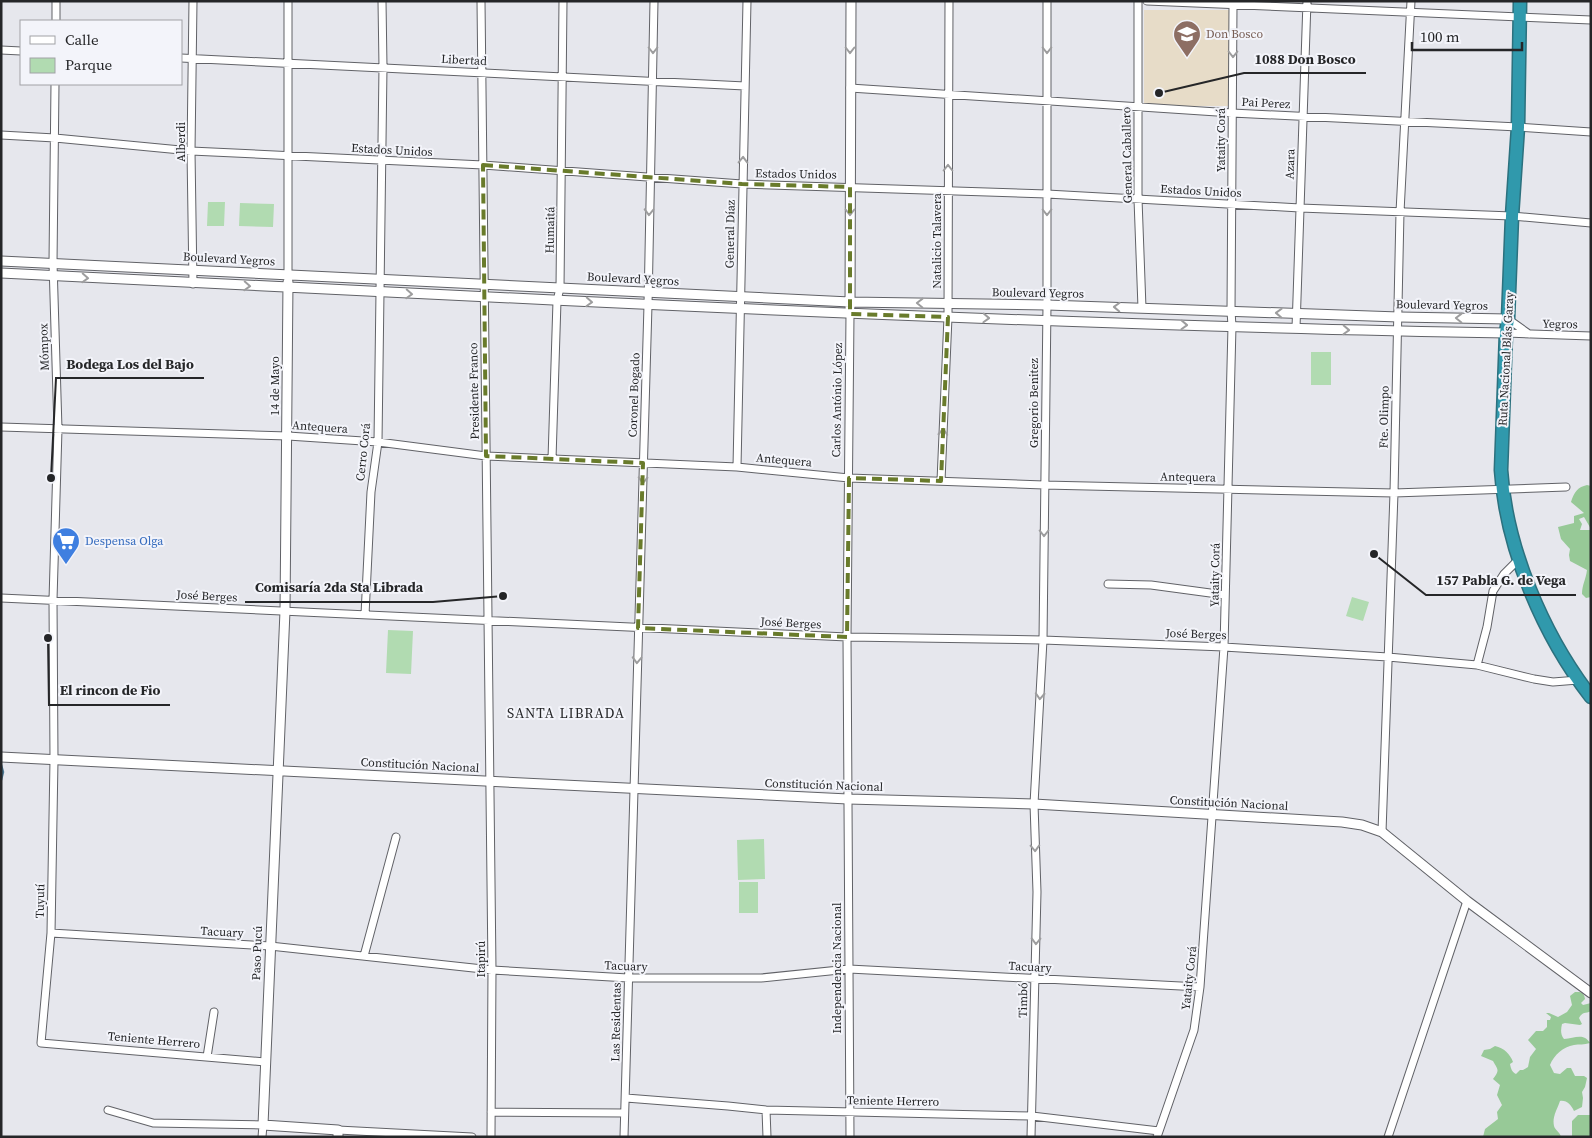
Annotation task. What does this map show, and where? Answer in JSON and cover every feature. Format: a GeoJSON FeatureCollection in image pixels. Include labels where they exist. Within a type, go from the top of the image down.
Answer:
{"type":"FeatureCollection","features":[{"type":"Feature","properties":{"kind":"highway","name":"Ruta Nacional Blás Garay"},"geometry":{"type":"LineString","coordinates":[[1520,1],[1518,127],[1506,333],[1501,470],[1502,490],[1518,558],[1554,642],[1578,680],[1591,696]]}},
{"type":"Feature","properties":{"kind":"main road","name":"Carlos António López"},"geometry":{"type":"LineString","coordinates":[[850,314],[851,1]]}},
{"type":"Feature","properties":{"kind":"main road","name":"Boulevard Yegros"},"geometry":{"type":"LineString","coordinates":[[1,261],[850,302],[1046,305],[1508,319]]}},
{"type":"Feature","properties":{"kind":"main road","name":"Boulevard Yegros"},"geometry":{"type":"LineString","coordinates":[[1,273],[193,284],[850,314],[1506,333]]}},
{"type":"Feature","properties":{"kind":"main road","name":"14 de Mayo"},"geometry":{"type":"LineString","coordinates":[[278,771],[285,611],[288,274]]}},
{"type":"Feature","properties":{"kind":"main road","name":"Constitución Nacional"},"geometry":{"type":"LineString","coordinates":[[3,757],[848,799],[1034,804],[1342,822],[1362,825],[1382,832],[1467,901],[1591,993]]}},
{"type":"Feature","properties":{"kind":"main road","name":"Paso Pucú"},"geometry":{"type":"LineString","coordinates":[[263,1125],[278,771]]}},
{"type":"Feature","properties":{"kind":"main road"},"geometry":{"type":"LineString","coordinates":[[263,1125],[338,1134]]}},
{"type":"Feature","properties":{"kind":"street"},"geometry":{"type":"LineString","coordinates":[[56,1],[56,20]]}},
{"type":"Feature","properties":{"kind":"street","name":"Alberdi"},"geometry":{"type":"LineString","coordinates":[[193,284],[191,151],[194,1]]}},
{"type":"Feature","properties":{"kind":"street","name":"14 de Mayo"},"geometry":{"type":"LineString","coordinates":[[288,1],[288,274]]}},
{"type":"Feature","properties":{"kind":"street","name":"Cerro Corá"},"geometry":{"type":"LineString","coordinates":[[365,615],[371,492],[378,442],[383,67],[382,1]]}},
{"type":"Feature","properties":{"kind":"street","name":"Presidente Franco"},"geometry":{"type":"LineString","coordinates":[[481,1],[490,781]]}},
{"type":"Feature","properties":{"kind":"street","name":"Humaitá"},"geometry":{"type":"LineString","coordinates":[[552,459],[557,301],[560,288],[563,1]]}},
{"type":"Feature","properties":{"kind":"street","name":"Coronel Bogado"},"geometry":{"type":"LineString","coordinates":[[634,789],[648,305],[654,1]]}},
{"type":"Feature","properties":{"kind":"street","name":"General Díaz"},"geometry":{"type":"LineString","coordinates":[[737,467],[747,1]]}},
{"type":"Feature","properties":{"kind":"street","name":"Natalicio Talavera"},"geometry":{"type":"LineString","coordinates":[[941,481],[948,317],[949,1]]}},
{"type":"Feature","properties":{"kind":"street","name":"Gregorio Benitez"},"geometry":{"type":"LineString","coordinates":[[1034,804],[1043,640],[1047,1]]}},
{"type":"Feature","properties":{"kind":"street","name":"General Caballero"},"geometry":{"type":"LineString","coordinates":[[1138,1],[1138,199],[1142,308]]}},
{"type":"Feature","properties":{"kind":"street"},"geometry":{"type":"LineString","coordinates":[[1147,1],[1233,5],[1306,5],[1411,13],[1591,20]]}},
{"type":"Feature","properties":{"kind":"street","name":"Fte. Olimpo"},"geometry":{"type":"LineString","coordinates":[[1382,832],[1394,493],[1400,212],[1411,1]]}},
{"type":"Feature","properties":{"kind":"street","name":"Yataity Corá"},"geometry":{"type":"LineString","coordinates":[[1158,1134],[1194,1030],[1200,987],[1213,815],[1224,647],[1228,490],[1232,326],[1233,5]]}},
{"type":"Feature","properties":{"kind":"street","name":"Azara"},"geometry":{"type":"LineString","coordinates":[[1296,328],[1298,313],[1306,5]]}},
{"type":"Feature","properties":{"kind":"street"},"geometry":{"type":"LineString","coordinates":[[1,50],[20,51]]}},
{"type":"Feature","properties":{"kind":"street","name":"Libertad"},"geometry":{"type":"LineString","coordinates":[[182,58],[745,86]]}},
{"type":"Feature","properties":{"kind":"street","name":"Mómpox"},"geometry":{"type":"LineString","coordinates":[[54,760],[53,600],[58,429],[53,276],[55,85]]}},
{"type":"Feature","properties":{"kind":"street","name":"Pai Perez"},"geometry":{"type":"LineString","coordinates":[[850,88],[1232,113],[1591,132]]}},
{"type":"Feature","properties":{"kind":"street","name":"Estados Unidos"},"geometry":{"type":"LineString","coordinates":[[1,135],[55,138],[191,151],[483,165],[742,184],[1047,194],[1300,208],[1512,216],[1591,224]]}},
{"type":"Feature","properties":{"kind":"street","name":"Carlos António López"},"geometry":{"type":"LineString","coordinates":[[848,799],[847,637],[850,314]]}},
{"type":"Feature","properties":{"kind":"street"},"geometry":{"type":"LineString","coordinates":[[1508,319],[1530,334]]}},
{"type":"Feature","properties":{"kind":"street","name":"Boulevard Yegros"},"geometry":{"type":"LineString","coordinates":[[1506,333],[1530,334]]}},
{"type":"Feature","properties":{"kind":"street","name":"Yegros"},"geometry":{"type":"LineString","coordinates":[[1530,334],[1591,336]]}},
{"type":"Feature","properties":{"kind":"street","name":"Antequera"},"geometry":{"type":"LineString","coordinates":[[1,427],[288,436],[378,442],[486,456],[737,467],[848,478],[1044,485],[1394,493],[1566,487]]}},
{"type":"Feature","properties":{"kind":"street"},"geometry":{"type":"LineString","coordinates":[[1478,665],[1493,591],[1518,558]]}},
{"type":"Feature","properties":{"kind":"street"},"geometry":{"type":"LineString","coordinates":[[1108,584],[1151,585],[1225,595]]}},
{"type":"Feature","properties":{"kind":"street","name":"José Berges"},"geometry":{"type":"LineString","coordinates":[[1,598],[847,637],[1043,640],[1224,647],[1388,657],[1478,665],[1553,682],[1578,680]]}},
{"type":"Feature","properties":{"kind":"street","name":"Tuyutí"},"geometry":{"type":"LineString","coordinates":[[41,1043],[51,933],[54,760]]}},
{"type":"Feature","properties":{"kind":"street","name":"Itapirú"},"geometry":{"type":"LineString","coordinates":[[490,781],[491,1137]]}},
{"type":"Feature","properties":{"kind":"street","name":"Las Residentas"},"geometry":{"type":"LineString","coordinates":[[624,1137],[634,789]]}},
{"type":"Feature","properties":{"kind":"street","name":"Independencia Nacional"},"geometry":{"type":"LineString","coordinates":[[848,799],[850,1137]]}},
{"type":"Feature","properties":{"kind":"street","name":"Timbó"},"geometry":{"type":"LineString","coordinates":[[1031,1137],[1037,892],[1034,804]]}},
{"type":"Feature","properties":{"kind":"street"},"geometry":{"type":"LineString","coordinates":[[364,956],[396,837]]}},
{"type":"Feature","properties":{"kind":"street"},"geometry":{"type":"LineString","coordinates":[[1388,1137],[1467,901]]}},
{"type":"Feature","properties":{"kind":"street","name":"Tacuary"},"geometry":{"type":"LineString","coordinates":[[51,933],[270,946],[492,970],[628,978],[761,978],[848,968],[1200,987]]}},
{"type":"Feature","properties":{"kind":"street"},"geometry":{"type":"LineString","coordinates":[[207,1057],[214,1012]]}},
{"type":"Feature","properties":{"kind":"street","name":"Teniente Herrero"},"geometry":{"type":"LineString","coordinates":[[41,1043],[265,1062]]}},
{"type":"Feature","properties":{"kind":"street","name":"Teniente Herrero"},"geometry":{"type":"LineString","coordinates":[[626,1098],[766,1110],[1032,1116],[1158,1134]]}},
{"type":"Feature","properties":{"kind":"street"},"geometry":{"type":"LineString","coordinates":[[108,1110],[153,1123],[263,1125]]}},
{"type":"Feature","properties":{"kind":"street"},"geometry":{"type":"LineString","coordinates":[[766,1110],[767,1137]]}},
{"type":"Feature","properties":{"kind":"street"},"geometry":{"type":"LineString","coordinates":[[491,1112],[624,1113]]}},
{"type":"Feature","properties":{"kind":"street","name":"Paso Pucú"},"geometry":{"type":"LineString","coordinates":[[262,1137],[263,1125]]}},
{"type":"Feature","properties":{"kind":"street"},"geometry":{"type":"LineString","coordinates":[[338,1134],[472,1137]]}},
{"type":"Feature","properties":{"kind":"highlighted area"},"geometry":{"type":"Polygon","coordinates":[[[483,165],[742,184],[850,187],[850,314],[948,317],[941,481],[849,478],[847,637],[638,628],[643,463],[486,456],[483,165]]]}},
{"type":"Feature","properties":{"kind":"shaded area","name":"Don Bosco"},"geometry":{"type":"Polygon","coordinates":[[[1144,10],[1231,10],[1231,106],[1144,106],[1144,10]]]}},
{"type":"Feature","properties":{"kind":"green space"},"geometry":{"type":"Polygon","coordinates":[[[208,202],[225,202],[224,226],[207,226],[208,202]]]}},
{"type":"Feature","properties":{"kind":"green space"},"geometry":{"type":"Polygon","coordinates":[[[240,203],[274,204],[273,227],[239,226],[240,203]]]}},
{"type":"Feature","properties":{"kind":"green space"},"geometry":{"type":"Polygon","coordinates":[[[1311,352],[1331,352],[1331,385],[1311,385],[1311,352]]]}},
{"type":"Feature","properties":{"kind":"green space"},"geometry":{"type":"Polygon","coordinates":[[[1587,485],[1591,486],[1591,529],[1584,517],[1579,519],[1582,524],[1580,530],[1591,530],[1591,597],[1586,598],[1582,594],[1587,570],[1570,561],[1570,549],[1561,539],[1558,527],[1574,523],[1574,516],[1584,513],[1571,502],[1577,491],[1587,485]]]}},
{"type":"Feature","properties":{"kind":"green space"},"geometry":{"type":"Polygon","coordinates":[[[1352,597],[1369,602],[1363,621],[1346,616],[1352,597]]]}},
{"type":"Feature","properties":{"kind":"green space"},"geometry":{"type":"Polygon","coordinates":[[[388,630],[413,631],[411,674],[386,673],[388,630]]]}},
{"type":"Feature","properties":{"kind":"green space"},"geometry":{"type":"Polygon","coordinates":[[[764,839],[765,879],[738,880],[737,840],[764,839]]]}},
{"type":"Feature","properties":{"kind":"green space"},"geometry":{"type":"Polygon","coordinates":[[[739,882],[758,882],[758,913],[739,913],[739,882]]]}},
{"type":"Feature","properties":{"kind":"green space"},"geometry":{"type":"Polygon","coordinates":[[[1575,992],[1581,992],[1584,995],[1585,999],[1581,1003],[1583,1005],[1591,1003],[1591,1011],[1580,1016],[1582,1024],[1580,1025],[1562,1024],[1562,1035],[1564,1039],[1581,1037],[1590,1043],[1566,1048],[1556,1055],[1550,1065],[1554,1073],[1560,1074],[1567,1068],[1571,1068],[1575,1076],[1587,1078],[1582,1092],[1582,1107],[1574,1111],[1568,1103],[1560,1101],[1554,1117],[1554,1123],[1561,1137],[1483,1137],[1485,1129],[1498,1119],[1497,1112],[1502,1105],[1497,1095],[1500,1085],[1493,1079],[1497,1068],[1493,1061],[1481,1056],[1484,1050],[1495,1046],[1504,1050],[1512,1059],[1513,1062],[1510,1064],[1516,1074],[1528,1067],[1530,1057],[1536,1049],[1528,1040],[1536,1031],[1543,1031],[1547,1027],[1547,1020],[1550,1020],[1551,1017],[1546,1013],[1558,1017],[1567,1012],[1572,1005],[1570,996],[1575,992]]]}},
{"type":"Feature","properties":{"kind":"green space"},"geometry":{"type":"Polygon","coordinates":[[[1578,1115],[1591,1115],[1591,1137],[1572,1137],[1572,1121],[1578,1115]]]}},
{"type":"Feature","properties":{"kind":"waterway"},"geometry":{"type":"LineString","coordinates":[[1,765],[3,772],[1,780]]}},
{"type":"Feature","properties":{"kind":"place","name":"Don Bosco"},"geometry":{"type":"Point","coordinates":[1187,58]}},
{"type":"Feature","properties":{"kind":"place","name":"1088 Don Bosco"},"geometry":{"type":"Point","coordinates":[1159,93]}},
{"type":"Feature","properties":{"kind":"place","name":"Bodega Los del Bajo"},"geometry":{"type":"Point","coordinates":[51,478]}},
{"type":"Feature","properties":{"kind":"place","name":"157 Pabla G. de Vega"},"geometry":{"type":"Point","coordinates":[1374,554]}},
{"type":"Feature","properties":{"kind":"place","name":"Despensa Olga"},"geometry":{"type":"Point","coordinates":[66,565]}},
{"type":"Feature","properties":{"kind":"place","name":"Comisaría 2da Sta Librada"},"geometry":{"type":"Point","coordinates":[503,596]}},
{"type":"Feature","properties":{"kind":"place","name":"El rincon de Fio"},"geometry":{"type":"Point","coordinates":[48,638]}},
{"type":"Feature","properties":{"kind":"district","name":"SANTA LIBRADA"},"geometry":{"type":"Point","coordinates":[566,713]}}]}
